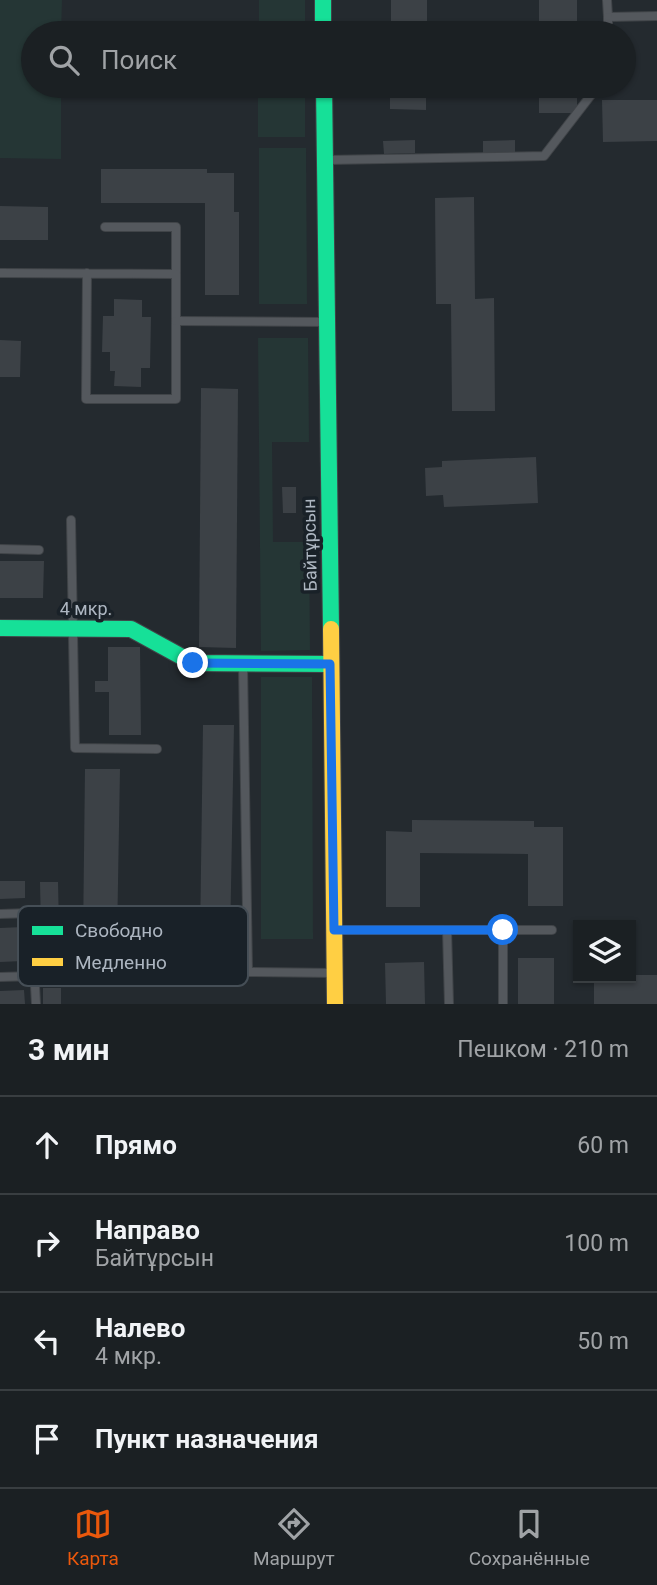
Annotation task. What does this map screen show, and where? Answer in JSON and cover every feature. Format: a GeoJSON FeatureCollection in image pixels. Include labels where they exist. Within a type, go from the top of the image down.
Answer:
{"type":"FeatureCollection","features":[{"type":"Feature","properties":{"kind":"street"},"geometry":{"type":"LineString","coordinates":[[323,0],[323,21]]}},
{"type":"Feature","properties":{"kind":"street","name":"Байтұрсын"},"geometry":{"type":"LineString","coordinates":[[324,98],[335,1004]]}},
{"type":"Feature","properties":{"kind":"street","name":"4 мкр."},"geometry":{"type":"LineString","coordinates":[[0,628],[131,629],[193,663],[330,664]]}},
{"type":"Feature","properties":{"kind":"lane"},"geometry":{"type":"LineString","coordinates":[[607,0],[608,21]]}},
{"type":"Feature","properties":{"kind":"lane"},"geometry":{"type":"LineString","coordinates":[[608,17],[657,16]]}},
{"type":"Feature","properties":{"kind":"lane"},"geometry":{"type":"LineString","coordinates":[[324,160],[544,156],[589,98]]}},
{"type":"Feature","properties":{"kind":"lane"},"geometry":{"type":"LineString","coordinates":[[87,274],[86,399],[176,399],[176,227],[106,227]]}},
{"type":"Feature","properties":{"kind":"lane"},"geometry":{"type":"LineString","coordinates":[[0,273],[176,274]]}},
{"type":"Feature","properties":{"kind":"lane"},"geometry":{"type":"LineString","coordinates":[[176,321],[326,322]]}},
{"type":"Feature","properties":{"kind":"lane"},"geometry":{"type":"LineString","coordinates":[[71,520],[75,748],[157,748]]}},
{"type":"Feature","properties":{"kind":"lane"},"geometry":{"type":"LineString","coordinates":[[0,549],[39,550]]}},
{"type":"Feature","properties":{"kind":"lane"},"geometry":{"type":"LineString","coordinates":[[243,663],[247,906]]}},
{"type":"Feature","properties":{"kind":"lane"},"geometry":{"type":"LineString","coordinates":[[0,914],[18,913]]}},
{"type":"Feature","properties":{"kind":"lane"},"geometry":{"type":"LineString","coordinates":[[334,930],[552,930]]}},
{"type":"Feature","properties":{"kind":"lane"},"geometry":{"type":"LineString","coordinates":[[447,930],[449,1004]]}},
{"type":"Feature","properties":{"kind":"lane"},"geometry":{"type":"LineString","coordinates":[[503,930],[503,1004]]}},
{"type":"Feature","properties":{"kind":"lane"},"geometry":{"type":"LineString","coordinates":[[248,972],[334,974]]}},
{"type":"Feature","properties":{"kind":"lane"},"geometry":{"type":"LineString","coordinates":[[0,977],[18,976]]}},
{"type":"Feature","properties":{"kind":"lane"},"geometry":{"type":"LineString","coordinates":[[35,986],[36,1004]]}},
{"type":"Feature","properties":{"kind":"shaded area"},"geometry":{"type":"Polygon","coordinates":[[[0,0],[62,0],[61,21],[21,21],[21,98],[61,98],[61,159],[0,158],[0,0]]]}},
{"type":"Feature","properties":{"kind":"shaded area"},"geometry":{"type":"Polygon","coordinates":[[[259,0],[305,0],[305,21],[259,21],[259,0]]]}},
{"type":"Feature","properties":{"kind":"shaded area"},"geometry":{"type":"Polygon","coordinates":[[[258,98],[305,98],[305,137],[258,137],[258,98]]]}},
{"type":"Feature","properties":{"kind":"shaded area"},"geometry":{"type":"Polygon","coordinates":[[[259,148],[306,148],[307,304],[259,304],[259,148]]]}},
{"type":"Feature","properties":{"kind":"shaded area"},"geometry":{"type":"Polygon","coordinates":[[[258,338],[308,338],[309,442],[272,442],[273,542],[309,542],[310,650],[261,651],[258,338]]]}},
{"type":"Feature","properties":{"kind":"shaded area"},"geometry":{"type":"Polygon","coordinates":[[[261,677],[312,677],[313,939],[261,939],[261,677]]]}},
{"type":"Feature","properties":{"kind":"building"},"geometry":{"type":"Polygon","coordinates":[[[391,0],[427,0],[427,21],[391,21],[391,0]]]}},
{"type":"Feature","properties":{"kind":"building"},"geometry":{"type":"Polygon","coordinates":[[[539,0],[577,0],[577,21],[539,21],[539,0]]]}},
{"type":"Feature","properties":{"kind":"building"},"geometry":{"type":"Polygon","coordinates":[[[390,98],[426,98],[426,110],[390,109],[390,98]]]}},
{"type":"Feature","properties":{"kind":"building"},"geometry":{"type":"Polygon","coordinates":[[[539,98],[577,98],[577,113],[539,113],[539,98]]]}},
{"type":"Feature","properties":{"kind":"building"},"geometry":{"type":"Polygon","coordinates":[[[602,100],[657,100],[657,141],[603,142],[602,100]]]}},
{"type":"Feature","properties":{"kind":"building"},"geometry":{"type":"Polygon","coordinates":[[[415,140],[415,153],[384,154],[383,141],[415,140]]]}},
{"type":"Feature","properties":{"kind":"building"},"geometry":{"type":"Polygon","coordinates":[[[515,140],[515,153],[483,154],[483,141],[515,140]]]}},
{"type":"Feature","properties":{"kind":"building"},"geometry":{"type":"Polygon","coordinates":[[[101,169],[207,169],[207,173],[234,173],[234,212],[239,212],[239,295],[205,295],[205,203],[101,203],[101,169]]]}},
{"type":"Feature","properties":{"kind":"building"},"geometry":{"type":"Polygon","coordinates":[[[474,197],[475,299],[494,298],[495,411],[452,411],[451,304],[436,304],[435,198],[474,197]]]}},
{"type":"Feature","properties":{"kind":"building"},"geometry":{"type":"Polygon","coordinates":[[[0,206],[48,207],[48,240],[0,240],[0,206]]]}},
{"type":"Feature","properties":{"kind":"building"},"geometry":{"type":"Polygon","coordinates":[[[114,299],[142,300],[142,317],[151,317],[150,368],[141,368],[141,387],[114,386],[115,371],[110,371],[110,352],[102,352],[103,316],[114,316],[114,299]]]}},
{"type":"Feature","properties":{"kind":"building"},"geometry":{"type":"Polygon","coordinates":[[[0,340],[21,341],[20,377],[0,377],[0,340]]]}},
{"type":"Feature","properties":{"kind":"building"},"geometry":{"type":"Polygon","coordinates":[[[201,388],[238,389],[236,648],[199,647],[201,388]]]}},
{"type":"Feature","properties":{"kind":"building"},"geometry":{"type":"Polygon","coordinates":[[[536,457],[538,503],[444,507],[443,495],[426,496],[425,468],[442,467],[442,461],[536,457]]]}},
{"type":"Feature","properties":{"kind":"building"},"geometry":{"type":"Polygon","coordinates":[[[282,487],[296,487],[296,513],[283,513],[282,487]]]}},
{"type":"Feature","properties":{"kind":"building"},"geometry":{"type":"Polygon","coordinates":[[[0,561],[44,561],[43,598],[0,598],[0,561]]]}},
{"type":"Feature","properties":{"kind":"building"},"geometry":{"type":"Polygon","coordinates":[[[108,647],[140,647],[141,735],[109,735],[109,692],[95,692],[95,681],[108,681],[108,647]]]}},
{"type":"Feature","properties":{"kind":"building"},"geometry":{"type":"Polygon","coordinates":[[[203,725],[234,725],[231,906],[200,906],[203,725]]]}},
{"type":"Feature","properties":{"kind":"building"},"geometry":{"type":"Polygon","coordinates":[[[85,769],[120,769],[118,906],[83,906],[85,769]]]}},
{"type":"Feature","properties":{"kind":"building"},"geometry":{"type":"Polygon","coordinates":[[[412,820],[534,821],[534,827],[563,827],[563,906],[528,906],[528,854],[420,853],[420,907],[386,907],[386,831],[412,832],[412,820]]]}},
{"type":"Feature","properties":{"kind":"building"},"geometry":{"type":"Polygon","coordinates":[[[0,881],[25,881],[25,898],[0,899],[0,881]]]}},
{"type":"Feature","properties":{"kind":"building"},"geometry":{"type":"Polygon","coordinates":[[[40,882],[58,882],[59,906],[41,906],[40,882]]]}},
{"type":"Feature","properties":{"kind":"building"},"geometry":{"type":"Polygon","coordinates":[[[18,927],[18,961],[0,962],[0,928],[18,927]]]}},
{"type":"Feature","properties":{"kind":"building"},"geometry":{"type":"Polygon","coordinates":[[[518,958],[554,958],[554,1004],[518,1004],[518,958]]]}},
{"type":"Feature","properties":{"kind":"building"},"geometry":{"type":"Polygon","coordinates":[[[424,962],[425,1004],[386,1004],[385,963],[424,962]]]}},
{"type":"Feature","properties":{"kind":"building"},"geometry":{"type":"Polygon","coordinates":[[[636,975],[657,975],[657,1004],[594,1004],[594,983],[636,983],[636,975]]]}},
{"type":"Feature","properties":{"kind":"building"},"geometry":{"type":"Polygon","coordinates":[[[43,988],[61,988],[61,1004],[43,1004],[43,988]]]}},
{"type":"Feature","properties":{"kind":"building"},"geometry":{"type":"Polygon","coordinates":[[[24,990],[25,1004],[0,1004],[0,991],[24,990]]]}},
{"type":"Feature","properties":{"kind":"traffic: fast"},"geometry":{"type":"LineString","coordinates":[[323,0],[323,21]]}},
{"type":"Feature","properties":{"kind":"traffic: fast"},"geometry":{"type":"LineString","coordinates":[[324,98],[331,629]]}},
{"type":"Feature","properties":{"kind":"traffic: fast"},"geometry":{"type":"LineString","coordinates":[[0,628],[131,629],[193,663],[330,664]]}},
{"type":"Feature","properties":{"kind":"traffic: slow"},"geometry":{"type":"LineString","coordinates":[[331,629],[335,1004]]}},
{"type":"Feature","properties":{"kind":"route"},"geometry":{"type":"LineString","coordinates":[[193,663],[330,664],[334,930],[503,930]]}}]}
